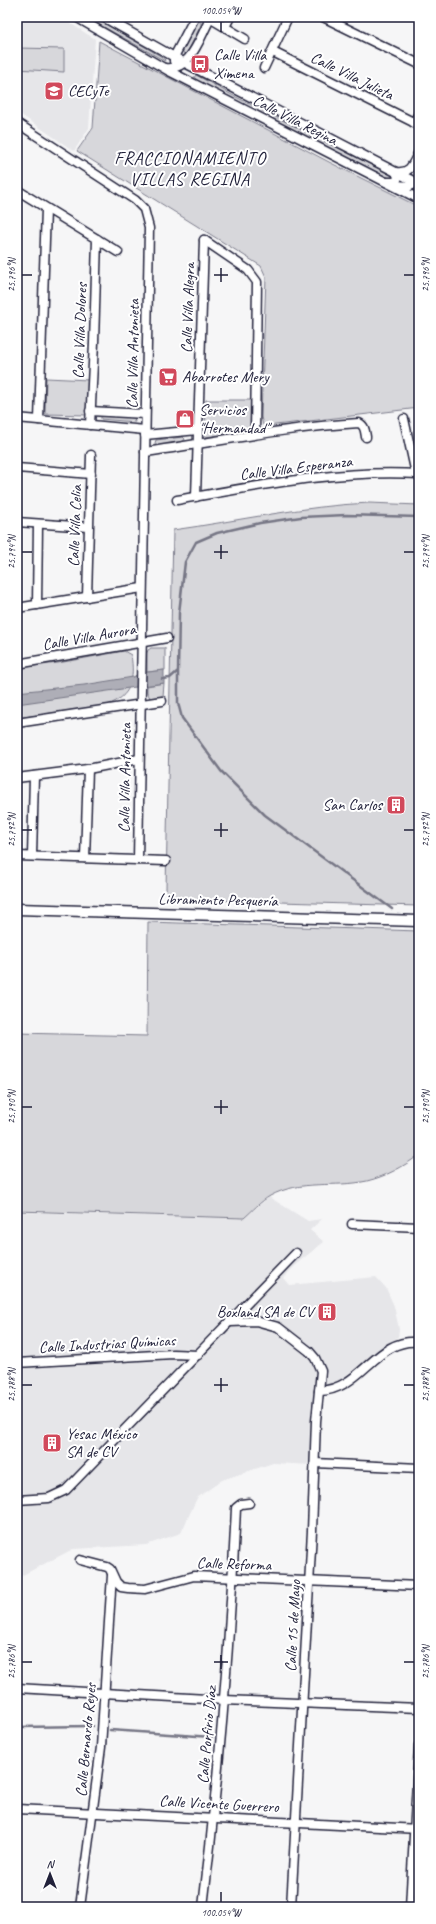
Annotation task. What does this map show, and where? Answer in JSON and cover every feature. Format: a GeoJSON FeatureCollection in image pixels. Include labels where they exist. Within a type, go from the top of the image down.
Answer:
{"type":"FeatureCollection","features":[{"type":"Feature","properties":{"kind":"main road","name":"Libramiento Pesquería"},"geometry":{"type":"LineString","coordinates":[[17,909],[419,921]]}},
{"type":"Feature","properties":{"kind":"street","name":"Calle Villa Regina"},"geometry":{"type":"LineString","coordinates":[[76,17],[182,77],[419,198]]}},
{"type":"Feature","properties":{"kind":"street","name":"Calle Villa Regina"},"geometry":{"type":"LineString","coordinates":[[102,17],[188,60],[415,182]]}},
{"type":"Feature","properties":{"kind":"street"},"geometry":{"type":"LineString","coordinates":[[264,68],[273,52],[288,17]]}},
{"type":"Feature","properties":{"kind":"street"},"geometry":{"type":"LineString","coordinates":[[323,17],[419,64]]}},
{"type":"Feature","properties":{"kind":"street"},"geometry":{"type":"LineString","coordinates":[[182,77],[176,67],[174,53],[194,19],[216,22],[245,39]]}},
{"type":"Feature","properties":{"kind":"street"},"geometry":{"type":"LineString","coordinates":[[164,67],[166,69],[176,67],[188,60],[216,22]]}},
{"type":"Feature","properties":{"kind":"street"},"geometry":{"type":"LineString","coordinates":[[174,53],[179,52],[188,60]]}},
{"type":"Feature","properties":{"kind":"street","name":"Calle Villa Julieta"},"geometry":{"type":"LineString","coordinates":[[273,52],[417,124]]}},
{"type":"Feature","properties":{"kind":"street"},"geometry":{"type":"LineString","coordinates":[[417,124],[419,113]]}},
{"type":"Feature","properties":{"kind":"street","name":"Calle Villa Antonieta"},"geometry":{"type":"LineString","coordinates":[[17,123],[139,203],[146,213],[150,235],[145,414],[138,860]]}},
{"type":"Feature","properties":{"kind":"street"},"geometry":{"type":"LineString","coordinates":[[387,182],[396,182],[398,177],[396,172],[404,172],[410,169],[419,152]]}},
{"type":"Feature","properties":{"kind":"street"},"geometry":{"type":"LineString","coordinates":[[410,169],[419,198]]}},
{"type":"Feature","properties":{"kind":"street"},"geometry":{"type":"LineString","coordinates":[[387,182],[415,182]]}},
{"type":"Feature","properties":{"kind":"street"},"geometry":{"type":"LineString","coordinates":[[17,190],[118,252]]}},
{"type":"Feature","properties":{"kind":"street"},"geometry":{"type":"LineString","coordinates":[[39,420],[46,209]]}},
{"type":"Feature","properties":{"kind":"street","name":"Calle Villa Dolores"},"geometry":{"type":"LineString","coordinates":[[90,425],[97,239]]}},
{"type":"Feature","properties":{"kind":"street","name":"Calle Villa Alegra"},"geometry":{"type":"LineString","coordinates":[[196,496],[206,244],[248,270],[256,278],[258,286],[255,434]]}},
{"type":"Feature","properties":{"kind":"street"},"geometry":{"type":"LineString","coordinates":[[90,411],[145,414]]}},
{"type":"Feature","properties":{"kind":"street"},"geometry":{"type":"LineString","coordinates":[[17,418],[90,425],[145,433],[198,430]]}},
{"type":"Feature","properties":{"kind":"street"},"geometry":{"type":"LineString","coordinates":[[404,419],[417,474]]}},
{"type":"Feature","properties":{"kind":"street"},"geometry":{"type":"LineString","coordinates":[[145,452],[320,425],[359,423],[364,427],[366,437]]}},
{"type":"Feature","properties":{"kind":"street","name":"Calle Villa Celia"},"geometry":{"type":"LineString","coordinates":[[87,597],[91,455]]}},
{"type":"Feature","properties":{"kind":"street"},"geometry":{"type":"LineString","coordinates":[[17,468],[91,474]]}},
{"type":"Feature","properties":{"kind":"street","name":"Calle Villa Esperanza"},"geometry":{"type":"LineString","coordinates":[[177,500],[328,476],[368,473],[417,474]]}},
{"type":"Feature","properties":{"kind":"street"},"geometry":{"type":"LineString","coordinates":[[17,522],[88,527]]}},
{"type":"Feature","properties":{"kind":"street"},"geometry":{"type":"LineString","coordinates":[[37,605],[38,524]]}},
{"type":"Feature","properties":{"kind":"street"},"geometry":{"type":"LineString","coordinates":[[17,608],[142,588]]}},
{"type":"Feature","properties":{"kind":"street","name":"Calle Villa Aurora"},"geometry":{"type":"LineString","coordinates":[[17,664],[141,644],[166,638]]}},
{"type":"Feature","properties":{"kind":"street"},"geometry":{"type":"LineString","coordinates":[[17,723],[162,701]]}},
{"type":"Feature","properties":{"kind":"street"},"geometry":{"type":"LineString","coordinates":[[17,778],[88,769],[139,759]]}},
{"type":"Feature","properties":{"kind":"street"},"geometry":{"type":"LineString","coordinates":[[85,858],[88,769]]}},
{"type":"Feature","properties":{"kind":"street"},"geometry":{"type":"LineString","coordinates":[[32,856],[34,776]]}},
{"type":"Feature","properties":{"kind":"street"},"geometry":{"type":"LineString","coordinates":[[17,856],[166,861]]}},
{"type":"Feature","properties":{"kind":"street"},"geometry":{"type":"LineString","coordinates":[[352,1224],[419,1227]]}},
{"type":"Feature","properties":{"kind":"street"},"geometry":{"type":"LineString","coordinates":[[17,1500],[44,1499],[59,1494],[76,1481],[296,1253]]}},
{"type":"Feature","properties":{"kind":"street","name":"Calle 15 de Mayo"},"geometry":{"type":"LineString","coordinates":[[230,1322],[246,1321],[267,1323],[278,1327],[309,1350],[316,1358],[321,1371],[316,1421],[309,1581],[291,1907]]}},
{"type":"Feature","properties":{"kind":"street"},"geometry":{"type":"LineString","coordinates":[[319,1391],[327,1391],[345,1384],[393,1345],[410,1341],[419,1342]]}},
{"type":"Feature","properties":{"kind":"street","name":"Calle Industrias Químicas"},"geometry":{"type":"LineString","coordinates":[[17,1363],[173,1354],[198,1355]]}},
{"type":"Feature","properties":{"kind":"street"},"geometry":{"type":"LineString","coordinates":[[315,1463],[419,1468]]}},
{"type":"Feature","properties":{"kind":"street","name":"Calle Porfirio Díaz"},"geometry":{"type":"LineString","coordinates":[[204,1907],[214,1818],[224,1700],[233,1578],[236,1508],[240,1504],[249,1503]]}},
{"type":"Feature","properties":{"kind":"street"},"geometry":{"type":"LineString","coordinates":[[80,1560],[107,1566],[112,1574]]}},
{"type":"Feature","properties":{"kind":"street","name":"Calle Reforma"},"geometry":{"type":"LineString","coordinates":[[112,1574],[116,1582],[121,1586],[145,1589],[194,1576],[419,1586]]}},
{"type":"Feature","properties":{"kind":"street","name":"Calle Bernardo Reyes"},"geometry":{"type":"LineString","coordinates":[[80,1907],[101,1747],[112,1574]]}},
{"type":"Feature","properties":{"kind":"street"},"geometry":{"type":"LineString","coordinates":[[17,1688],[224,1700],[419,1708]]}},
{"type":"Feature","properties":{"kind":"street"},"geometry":{"type":"LineString","coordinates":[[410,1907],[417,1829],[419,1745]]}},
{"type":"Feature","properties":{"kind":"street","name":"Calle Vicente Guerrero"},"geometry":{"type":"LineString","coordinates":[[17,1809],[417,1829]]}},
{"type":"Feature","properties":{"kind":"shaded area","name":"CECyTe"},"geometry":{"type":"Polygon","coordinates":[[[17,17],[60,17],[95,39],[89,128],[74,151],[17,112],[17,17]]]}},
{"type":"Feature","properties":{"kind":"shaded area"},"geometry":{"type":"Polygon","coordinates":[[[86,17],[93,17],[164,58],[165,61],[86,17]]]}},
{"type":"Feature","properties":{"kind":"shaded area"},"geometry":{"type":"Polygon","coordinates":[[[197,21],[201,22],[201,25],[187,53],[184,54],[182,50],[197,21]]]}},
{"type":"Feature","properties":{"kind":"shaded area"},"geometry":{"type":"Polygon","coordinates":[[[99,41],[329,162],[419,207],[419,408],[267,426],[263,425],[261,417],[266,277],[261,266],[77,151],[93,128],[99,41]]]}},
{"type":"Feature","properties":{"kind":"shaded area"},"geometry":{"type":"Polygon","coordinates":[[[17,48],[64,49],[64,72],[17,69],[17,48]]]}},
{"type":"Feature","properties":{"kind":"shaded area"},"geometry":{"type":"Polygon","coordinates":[[[196,75],[232,95],[394,176],[395,178],[391,181],[193,79],[196,75]]]}},
{"type":"Feature","properties":{"kind":"shaded area"},"geometry":{"type":"Polygon","coordinates":[[[46,378],[89,380],[87,415],[45,414],[46,378]]]}},
{"type":"Feature","properties":{"kind":"shaded area"},"geometry":{"type":"Polygon","coordinates":[[[206,400],[251,400],[250,431],[205,437],[206,400]]]}},
{"type":"Feature","properties":{"kind":"shaded area"},"geometry":{"type":"Polygon","coordinates":[[[101,415],[134,417],[135,422],[101,419],[101,415]]]}},
{"type":"Feature","properties":{"kind":"shaded area"},"geometry":{"type":"Polygon","coordinates":[[[183,437],[185,439],[183,442],[156,446],[155,443],[156,440],[183,437]]]}},
{"type":"Feature","properties":{"kind":"shaded area"},"geometry":{"type":"Polygon","coordinates":[[[369,503],[419,505],[419,906],[175,899],[166,889],[173,530],[295,510],[369,503]]]}},
{"type":"Feature","properties":{"kind":"shaded area"},"geometry":{"type":"Polygon","coordinates":[[[151,648],[165,648],[165,670],[147,672],[147,653],[151,648]]]}},
{"type":"Feature","properties":{"kind":"shaded area"},"geometry":{"type":"Polygon","coordinates":[[[124,651],[131,655],[132,672],[130,686],[115,702],[107,705],[17,718],[17,668],[58,663],[124,651]]]}},
{"type":"Feature","properties":{"kind":"shaded area"},"geometry":{"type":"Polygon","coordinates":[[[164,670],[164,683],[17,704],[17,692],[84,685],[133,677],[141,673],[164,670]]]}},
{"type":"Feature","properties":{"kind":"shaded area"},"geometry":{"type":"Polygon","coordinates":[[[164,683],[163,696],[150,698],[147,692],[147,686],[164,683]]]}},
{"type":"Feature","properties":{"kind":"shaded area"},"geometry":{"type":"Polygon","coordinates":[[[148,922],[419,931],[419,1155],[394,1171],[367,1181],[294,1187],[282,1191],[267,1198],[244,1218],[17,1211],[17,1033],[147,1036],[148,922]]]}},
{"type":"Feature","properties":{"kind":"shaded area"},"geometry":{"type":"Polygon","coordinates":[[[269,1197],[308,1221],[322,1219],[310,1230],[324,1242],[301,1260],[283,1278],[289,1285],[376,1277],[386,1288],[394,1306],[399,1329],[398,1337],[331,1386],[315,1387],[313,1465],[273,1463],[222,1480],[197,1498],[181,1533],[146,1545],[73,1549],[17,1578],[17,1212],[244,1218],[269,1197]]]}},
{"type":"Feature","properties":{"kind":"waterway"},"geometry":{"type":"LineString","coordinates":[[162,679],[170,678],[178,671],[179,613],[185,562],[196,542],[217,533],[260,523],[301,517],[346,515],[419,517]]}},
{"type":"Feature","properties":{"kind":"waterway"},"geometry":{"type":"LineString","coordinates":[[178,672],[178,703],[182,718],[221,771],[265,815],[392,909]]}},
{"type":"Feature","properties":{"kind":"waterway"},"geometry":{"type":"LineString","coordinates":[[17,1727],[93,1726]]}},
{"type":"Feature","properties":{"kind":"waterway"},"geometry":{"type":"LineString","coordinates":[[110,1730],[212,1737]]}},
{"type":"Feature","properties":{"kind":"place","name":"Calle Villa Ximena"},"geometry":{"type":"Point","coordinates":[200,64]}},
{"type":"Feature","properties":{"kind":"place","name":"CECyTe"},"geometry":{"type":"Point","coordinates":[54,91]}},
{"type":"Feature","properties":{"kind":"place","name":"Abarrotes Mery"},"geometry":{"type":"Point","coordinates":[168,377]}},
{"type":"Feature","properties":{"kind":"place","name":"Servicios \"Hermandad\""},"geometry":{"type":"Point","coordinates":[185,419]}},
{"type":"Feature","properties":{"kind":"place","name":"San Carlos"},"geometry":{"type":"Point","coordinates":[396,805]}},
{"type":"Feature","properties":{"kind":"place","name":"Boxland SA de CV"},"geometry":{"type":"Point","coordinates":[327,1312]}},
{"type":"Feature","properties":{"kind":"place","name":"Yesac México SA de CV"},"geometry":{"type":"Point","coordinates":[52,1443]}},
{"type":"Feature","properties":{"kind":"district","name":"FRACCIONAMIENTO VILLAS REGINA"},"geometry":{"type":"Point","coordinates":[190,168]}}]}
